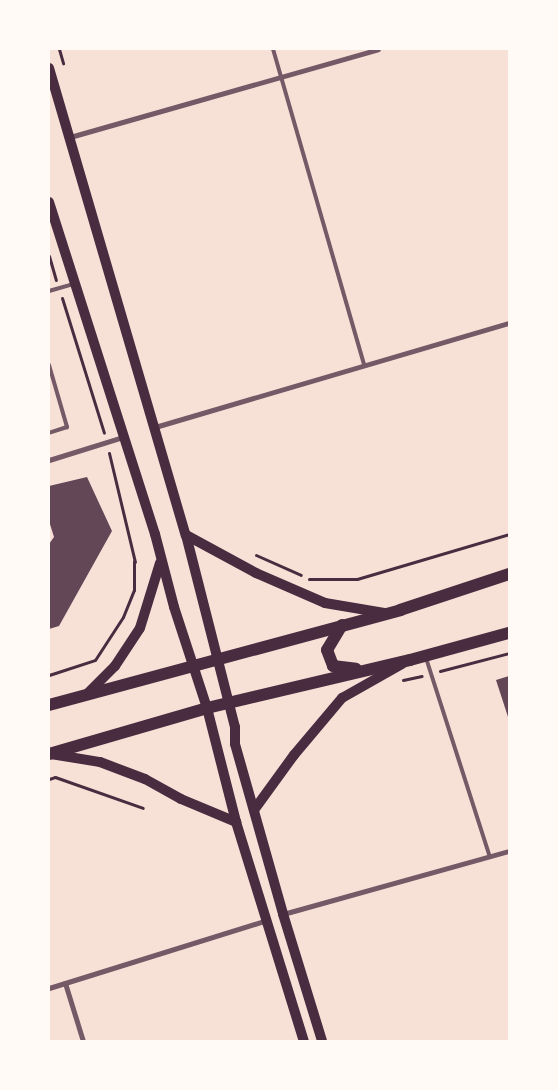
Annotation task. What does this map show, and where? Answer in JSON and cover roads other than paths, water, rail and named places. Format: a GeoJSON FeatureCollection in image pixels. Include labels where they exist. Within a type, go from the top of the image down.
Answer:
{"type":"FeatureCollection","features":[{"type":"Feature","properties":{"kind":"main road"},"geometry":{"type":"LineString","coordinates":[[49,68],[186,535],[216,660],[235,727],[235,744],[283,914],[322,1041]]}},
{"type":"Feature","properties":{"kind":"main road"},"geometry":{"type":"LineString","coordinates":[[49,202],[207,708],[236,822],[268,920],[304,1041]]}},
{"type":"Feature","properties":{"kind":"main road"},"geometry":{"type":"LineString","coordinates":[[186,535],[249,570],[325,602],[384,613]]}},
{"type":"Feature","properties":{"kind":"main road"},"geometry":{"type":"LineString","coordinates":[[86,695],[115,666],[140,628],[160,562]]}},
{"type":"Feature","properties":{"kind":"main road"},"geometry":{"type":"LineString","coordinates":[[49,705],[342,625],[509,574]]}},
{"type":"Feature","properties":{"kind":"main road"},"geometry":{"type":"LineString","coordinates":[[342,625],[327,650],[332,666],[368,670]]}},
{"type":"Feature","properties":{"kind":"main road"},"geometry":{"type":"LineString","coordinates":[[49,754],[207,708],[410,660],[509,633]]}},
{"type":"Feature","properties":{"kind":"main road"},"geometry":{"type":"LineString","coordinates":[[254,810],[294,755],[342,698],[410,660]]}},
{"type":"Feature","properties":{"kind":"main road"},"geometry":{"type":"LineString","coordinates":[[49,754],[100,762],[145,780],[181,799],[236,822]]}},
{"type":"Feature","properties":{"kind":"street"},"geometry":{"type":"LineString","coordinates":[[70,137],[378,49]]}},
{"type":"Feature","properties":{"kind":"street"},"geometry":{"type":"LineString","coordinates":[[154,427],[509,323]]}},
{"type":"Feature","properties":{"kind":"street"},"geometry":{"type":"LineString","coordinates":[[49,460],[123,438]]}},
{"type":"Feature","properties":{"kind":"street"},"geometry":{"type":"LineString","coordinates":[[283,914],[509,851]]}},
{"type":"Feature","properties":{"kind":"street"},"geometry":{"type":"LineString","coordinates":[[49,988],[268,920]]}},
{"type":"Feature","properties":{"kind":"street"},"geometry":{"type":"LineString","coordinates":[[65,983],[83,1041]]}},
{"type":"Feature","properties":{"kind":"lane"},"geometry":{"type":"LineString","coordinates":[[272,49],[364,365]]}},
{"type":"Feature","properties":{"kind":"lane"},"geometry":{"type":"LineString","coordinates":[[49,291],[74,284]]}},
{"type":"Feature","properties":{"kind":"lane"},"geometry":{"type":"LineString","coordinates":[[49,365],[67,427],[49,433]]}},
{"type":"Feature","properties":{"kind":"lane"},"geometry":{"type":"LineString","coordinates":[[426,656],[490,857]]}}]}
